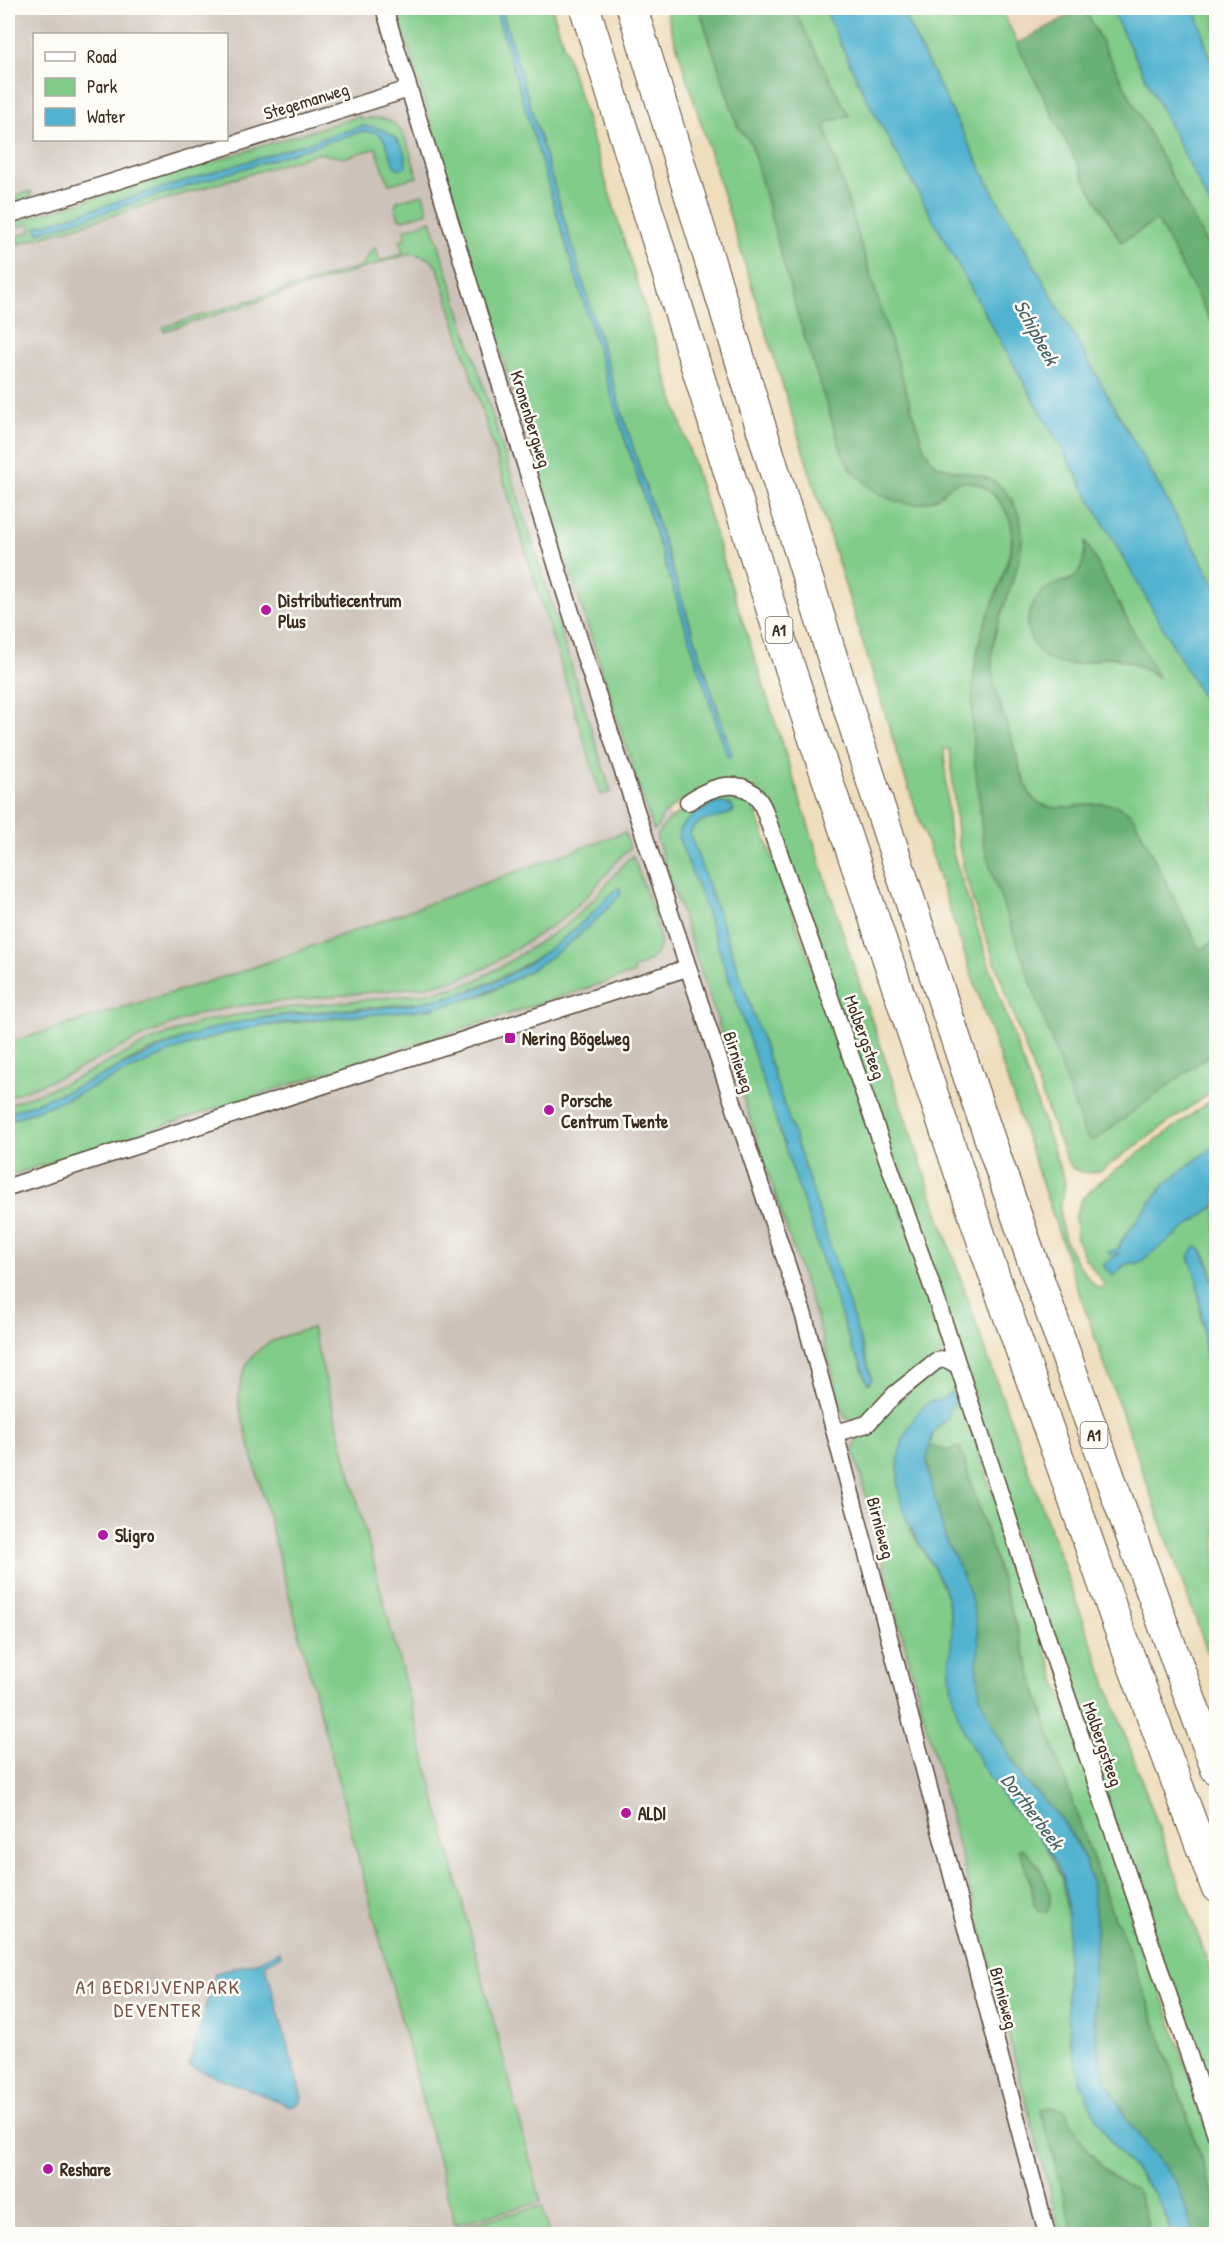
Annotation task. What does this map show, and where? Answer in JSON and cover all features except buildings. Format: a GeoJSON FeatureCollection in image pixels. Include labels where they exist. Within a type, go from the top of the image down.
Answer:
{"type":"FeatureCollection","features":[{"type":"Feature","properties":{"kind":"highway","name":"A1"},"geometry":{"type":"LineString","coordinates":[[585,8],[785,653],[981,1238],[1117,1623],[1216,1887]]}},
{"type":"Feature","properties":{"kind":"highway","name":"A1"},"geometry":{"type":"LineString","coordinates":[[632,8],[825,634],[976,1099],[1064,1351],[1216,1769]]}},
{"type":"Feature","properties":{"kind":"street","name":"Kronenbergweg"},"geometry":{"type":"LineString","coordinates":[[384,8],[524,465],[645,841]]}},
{"type":"Feature","properties":{"kind":"street","name":"Stegemanweg"},"geometry":{"type":"LineString","coordinates":[[8,215],[409,89]]}},
{"type":"Feature","properties":{"kind":"street","name":"Molbergsteeg"},"geometry":{"type":"LineString","coordinates":[[688,802],[720,786],[733,786],[752,792],[758,797],[763,807],[909,1220],[1050,1649],[1216,2134]]}},
{"type":"Feature","properties":{"kind":"street","name":"Birnieweg"},"geometry":{"type":"LineString","coordinates":[[645,841],[804,1316],[1047,2235]]}},
{"type":"Feature","properties":{"kind":"street"},"geometry":{"type":"LineString","coordinates":[[8,1187],[687,968]]}},
{"type":"Feature","properties":{"kind":"street"},"geometry":{"type":"LineString","coordinates":[[836,1433],[867,1424],[895,1394],[936,1361],[946,1359],[957,1365]]}},
{"type":"Feature","properties":{"kind":"shaded area"},"geometry":{"type":"Polygon","coordinates":[[[8,8],[418,8],[829,1325],[1070,2234],[8,2234],[8,8]]]}},
{"type":"Feature","properties":{"kind":"shaded area"},"geometry":{"type":"Polygon","coordinates":[[[1000,8],[1075,8],[1073,14],[1017,44],[1000,8]]]}},
{"type":"Feature","properties":{"kind":"green space"},"geometry":{"type":"Polygon","coordinates":[[[396,8],[495,8],[618,417],[727,756],[730,757],[732,754],[623,416],[501,8],[552,8],[730,582],[864,998],[988,1358],[1216,1985],[1216,2116],[756,788],[680,801],[662,816],[657,829],[653,830],[526,434],[396,8]]]}},
{"type":"Feature","properties":{"kind":"green space"},"geometry":{"type":"Polygon","coordinates":[[[665,8],[699,8],[738,127],[751,143],[797,313],[843,455],[852,471],[942,495],[952,485],[962,481],[972,482],[991,492],[999,500],[1010,519],[1011,547],[976,669],[972,717],[983,839],[1003,903],[1096,1139],[1216,1050],[1216,1088],[1102,1170],[1092,1173],[1083,1172],[1068,1163],[972,898],[957,835],[950,749],[944,749],[949,830],[954,856],[996,986],[1065,1183],[1060,1210],[1063,1232],[1077,1263],[1098,1289],[1105,1285],[1085,1258],[1077,1239],[1075,1217],[1081,1200],[1101,1181],[1216,1097],[1216,1144],[1164,1185],[1121,1241],[1118,1249],[1120,1253],[1116,1257],[1127,1263],[1138,1262],[1216,1205],[1216,1312],[1213,1278],[1205,1254],[1200,1248],[1190,1260],[1197,1280],[1216,1435],[1216,1676],[1078,1290],[902,768],[665,8]]]}},
{"type":"Feature","properties":{"kind":"green space"},"geometry":{"type":"Polygon","coordinates":[[[699,8],[793,8],[849,116],[828,122],[825,127],[924,449],[937,465],[990,479],[997,483],[1010,497],[1016,508],[1021,525],[1022,542],[1019,561],[995,637],[992,665],[997,697],[1030,795],[1040,804],[1053,807],[1109,804],[1122,808],[1134,818],[1199,949],[1216,940],[1216,1050],[1096,1139],[1091,1140],[1085,1135],[995,882],[982,834],[973,737],[974,676],[981,636],[1010,553],[1012,527],[1010,521],[991,492],[969,482],[954,484],[935,499],[919,504],[905,504],[893,500],[880,494],[859,477],[843,455],[797,313],[751,143],[738,127],[699,8]]]}},
{"type":"Feature","properties":{"kind":"green space"},"geometry":{"type":"Polygon","coordinates":[[[793,8],[824,8],[864,94],[984,312],[1216,721],[1216,940],[1202,949],[1199,949],[1134,818],[1053,808],[1035,802],[1030,795],[997,697],[992,665],[995,634],[1019,555],[1021,536],[1017,516],[1008,496],[1000,486],[982,477],[944,469],[935,464],[924,449],[825,127],[828,122],[848,116],[793,8]],[[1086,542],[1083,563],[1078,574],[1050,588],[1034,601],[1029,612],[1027,627],[1071,665],[1111,657],[1134,664],[1157,676],[1086,542]]]}},
{"type":"Feature","properties":{"kind":"green space"},"geometry":{"type":"Polygon","coordinates":[[[900,8],[1000,8],[1090,189],[1121,242],[1157,219],[1216,331],[1216,587],[994,194],[900,8]]]}},
{"type":"Feature","properties":{"kind":"green space"},"geometry":{"type":"Polygon","coordinates":[[[1075,8],[1088,8],[1086,12],[1216,262],[1216,331],[1157,220],[1121,242],[1090,189],[1017,44],[1072,14],[1075,8]]]}},
{"type":"Feature","properties":{"kind":"green space"},"geometry":{"type":"Polygon","coordinates":[[[1088,8],[1112,8],[1216,217],[1216,262],[1086,12],[1088,8]]]}},
{"type":"Feature","properties":{"kind":"green space"},"geometry":{"type":"Polygon","coordinates":[[[1195,8],[1214,8],[1216,80],[1195,8]]]}},
{"type":"Feature","properties":{"kind":"green space"},"geometry":{"type":"Polygon","coordinates":[[[360,116],[361,120],[375,118],[387,120],[402,132],[417,177],[389,184],[376,148],[344,158],[319,153],[18,244],[16,236],[32,231],[29,224],[14,228],[12,223],[360,116]]]}},
{"type":"Feature","properties":{"kind":"green space"},"geometry":{"type":"Polygon","coordinates":[[[31,191],[32,197],[8,204],[8,198],[31,191]]]}},
{"type":"Feature","properties":{"kind":"green space"},"geometry":{"type":"Polygon","coordinates":[[[423,194],[428,212],[403,220],[399,218],[395,206],[397,201],[423,194]]]}},
{"type":"Feature","properties":{"kind":"green space"},"geometry":{"type":"Polygon","coordinates":[[[431,220],[611,792],[601,795],[438,268],[430,259],[412,253],[164,331],[163,327],[362,266],[372,250],[376,248],[380,261],[403,253],[400,241],[405,239],[404,230],[431,220]]]}},
{"type":"Feature","properties":{"kind":"green space"},"geometry":{"type":"Polygon","coordinates":[[[1085,541],[1158,677],[1136,664],[1112,657],[1103,657],[1078,664],[1062,664],[1048,659],[1032,642],[1028,626],[1029,615],[1037,597],[1047,588],[1070,581],[1077,575],[1083,562],[1085,541]]]}},
{"type":"Feature","properties":{"kind":"green space"},"geometry":{"type":"Polygon","coordinates":[[[725,790],[750,796],[918,1258],[946,1351],[871,1413],[856,1421],[845,1417],[819,1326],[656,836],[668,821],[686,808],[725,790]],[[721,803],[706,807],[679,829],[853,1351],[859,1359],[867,1383],[865,1356],[856,1327],[690,834],[693,828],[702,821],[733,812],[731,805],[721,803]]]}},
{"type":"Feature","properties":{"kind":"green space"},"geometry":{"type":"Polygon","coordinates":[[[625,832],[630,849],[622,855],[590,893],[561,920],[487,967],[459,979],[427,986],[238,1006],[198,1014],[145,1035],[72,1072],[8,1097],[8,1043],[246,970],[625,832]]]}},
{"type":"Feature","properties":{"kind":"green space"},"geometry":{"type":"Polygon","coordinates":[[[633,856],[660,939],[660,945],[653,957],[633,969],[634,973],[8,1176],[8,1121],[69,1098],[171,1051],[226,1033],[255,1027],[428,1009],[491,992],[532,969],[578,937],[593,913],[576,929],[537,957],[495,980],[472,989],[427,1001],[273,1016],[223,1026],[141,1055],[82,1085],[8,1113],[8,1105],[75,1079],[148,1042],[201,1022],[259,1011],[428,993],[475,981],[565,926],[595,898],[633,856]]]}},
{"type":"Feature","properties":{"kind":"green space"},"geometry":{"type":"Polygon","coordinates":[[[312,1328],[541,2202],[455,2224],[239,1405],[244,1372],[258,1351],[268,1343],[312,1328]]]}},
{"type":"Feature","properties":{"kind":"green space"},"geometry":{"type":"Polygon","coordinates":[[[946,1367],[952,1372],[1216,2155],[1216,2202],[1153,2015],[1115,1921],[1061,1770],[960,1448],[948,1451],[929,1446],[910,1529],[936,1572],[947,1596],[954,1637],[951,1675],[960,1720],[992,1782],[1046,1846],[1062,1880],[1068,1919],[1067,1979],[1070,2039],[1082,2086],[1113,2144],[1161,2202],[1171,2234],[1151,2234],[1137,2191],[1118,2181],[1102,2167],[1075,2133],[1042,2109],[1074,2234],[1061,2234],[854,1451],[855,1443],[864,1431],[937,1368],[946,1367]],[[940,1401],[930,1443],[935,1430],[947,1420],[940,1401]],[[1019,1850],[1032,1886],[1034,1903],[1046,1885],[1040,1867],[1019,1850]]]}},
{"type":"Feature","properties":{"kind":"green space"},"geometry":{"type":"Polygon","coordinates":[[[929,1446],[948,1451],[955,1447],[960,1448],[1061,1770],[1115,1921],[1118,1922],[1153,2015],[1216,2202],[1216,2234],[1194,2234],[1178,2184],[1128,2122],[1107,2082],[1101,2064],[1095,2026],[1093,1977],[1096,1920],[1091,1880],[1075,1840],[1062,1820],[1025,1781],[985,1711],[980,1697],[978,1679],[979,1648],[964,1579],[946,1542],[930,1483],[927,1458],[929,1446]]]}},
{"type":"Feature","properties":{"kind":"green space"},"geometry":{"type":"Polygon","coordinates":[[[1021,1848],[1039,1869],[1048,1889],[1050,1907],[1046,1913],[1038,1910],[1034,1903],[1032,1886],[1019,1850],[1021,1848]]]}},
{"type":"Feature","properties":{"kind":"green space"},"geometry":{"type":"Polygon","coordinates":[[[1051,2107],[1065,2110],[1081,2139],[1107,2172],[1137,2191],[1151,2234],[1074,2234],[1042,2116],[1041,2109],[1051,2107]]]}},
{"type":"Feature","properties":{"kind":"green space"},"geometry":{"type":"Polygon","coordinates":[[[542,2206],[549,2234],[458,2234],[456,2228],[542,2206]]]}},
{"type":"Feature","properties":{"kind":"water"},"geometry":{"type":"Polygon","coordinates":[[[495,8],[501,8],[623,416],[732,755],[730,757],[727,756],[618,417],[495,8]]]}},
{"type":"Feature","properties":{"kind":"water","name":"Schipbeek"},"geometry":{"type":"Polygon","coordinates":[[[824,8],[900,8],[994,194],[1216,587],[1216,721],[984,312],[864,94],[824,8]]]}},
{"type":"Feature","properties":{"kind":"water"},"geometry":{"type":"Polygon","coordinates":[[[1112,8],[1195,8],[1216,80],[1216,217],[1115,17],[1112,8]]]}},
{"type":"Feature","properties":{"kind":"water"},"geometry":{"type":"Polygon","coordinates":[[[362,126],[380,129],[394,137],[403,150],[406,167],[401,169],[395,167],[385,140],[381,136],[376,133],[360,132],[38,233],[36,227],[362,126]]]}},
{"type":"Feature","properties":{"kind":"water"},"geometry":{"type":"Polygon","coordinates":[[[721,803],[731,805],[734,810],[729,814],[697,824],[690,834],[807,1174],[872,1379],[869,1384],[859,1359],[853,1351],[705,907],[678,836],[683,825],[695,815],[721,803]]]}},
{"type":"Feature","properties":{"kind":"water"},"geometry":{"type":"Polygon","coordinates":[[[620,888],[621,894],[601,915],[557,952],[508,983],[481,994],[425,1009],[276,1024],[227,1033],[176,1050],[74,1096],[8,1121],[8,1113],[71,1089],[157,1050],[208,1030],[256,1019],[413,1004],[473,990],[513,973],[532,961],[568,935],[616,889],[620,888]]]}},
{"type":"Feature","properties":{"kind":"water"},"geometry":{"type":"Polygon","coordinates":[[[1216,1144],[1216,1205],[1144,1259],[1138,1263],[1127,1263],[1113,1276],[1103,1265],[1120,1253],[1109,1255],[1108,1252],[1118,1249],[1124,1237],[1164,1185],[1216,1144]]]}},
{"type":"Feature","properties":{"kind":"water"},"geometry":{"type":"Polygon","coordinates":[[[1195,1247],[1204,1255],[1211,1274],[1215,1301],[1216,1435],[1197,1280],[1189,1256],[1195,1247]]]}},
{"type":"Feature","properties":{"kind":"water","name":"Dortherbeek"},"geometry":{"type":"Polygon","coordinates":[[[952,1391],[960,1400],[948,1410],[947,1420],[938,1426],[932,1436],[927,1458],[928,1471],[946,1542],[956,1559],[970,1594],[978,1633],[977,1662],[980,1697],[997,1734],[1025,1781],[1062,1820],[1084,1858],[1091,1880],[1096,1920],[1093,1994],[1101,2064],[1107,2082],[1128,2122],[1178,2184],[1194,2234],[1171,2234],[1162,2206],[1114,2146],[1092,2108],[1074,2058],[1068,2019],[1068,1917],[1059,1868],[1046,1846],[999,1792],[967,1737],[955,1706],[950,1672],[951,1614],[937,1572],[904,1511],[899,1493],[898,1473],[901,1446],[914,1419],[928,1402],[940,1401],[952,1391]]]}},
{"type":"Feature","properties":{"kind":"water"},"geometry":{"type":"Polygon","coordinates":[[[279,1951],[281,1956],[265,1964],[302,2098],[298,2104],[291,2106],[189,2066],[215,1973],[260,1961],[279,1951]]]}},
{"type":"Feature","properties":{"kind":"place","name":"Distributiecentrum Plus"},"geometry":{"type":"Point","coordinates":[266,610]}},
{"type":"Feature","properties":{"kind":"place","name":"Nering Bögelweg"},"geometry":{"type":"Point","coordinates":[510,1038]}},
{"type":"Feature","properties":{"kind":"place","name":"Porsche Centrum Twente"},"geometry":{"type":"Point","coordinates":[549,1110]}},
{"type":"Feature","properties":{"kind":"place","name":"Sligro"},"geometry":{"type":"Point","coordinates":[103,1535]}},
{"type":"Feature","properties":{"kind":"place","name":"ALDI"},"geometry":{"type":"Point","coordinates":[626,1813]}},
{"type":"Feature","properties":{"kind":"place","name":"Reshare"},"geometry":{"type":"Point","coordinates":[48,2169]}},
{"type":"Feature","properties":{"kind":"district","name":"A1 BEDRIJVENPARK DEVENTER"},"geometry":{"type":"Point","coordinates":[158,1998]}}]}
